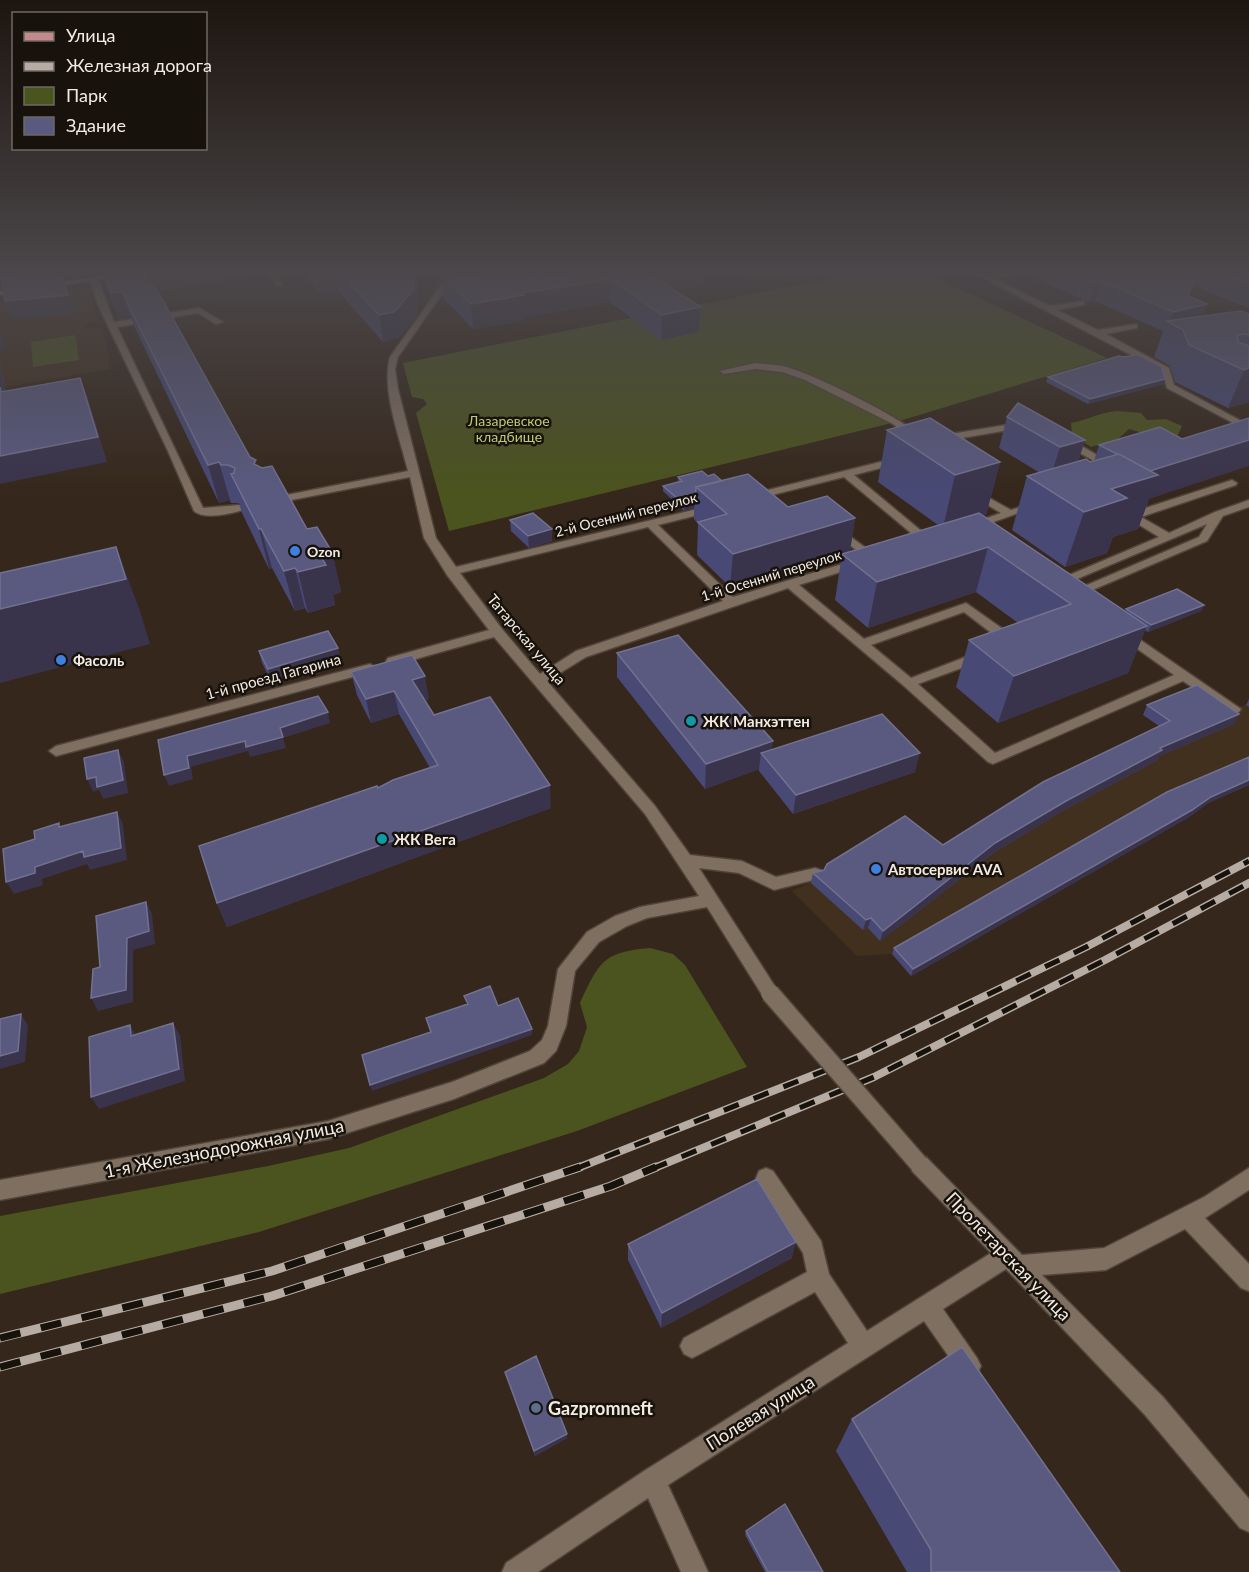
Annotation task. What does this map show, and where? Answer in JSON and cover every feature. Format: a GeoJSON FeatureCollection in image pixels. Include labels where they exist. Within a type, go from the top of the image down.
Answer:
{"type":"FeatureCollection","features":[{"type":"Feature","properties":{"kind":"street"},"geometry":{"type":"LineString","coordinates":[[123,347],[178,459],[199,511],[224,512],[239,508]]}},
{"type":"Feature","properties":{"kind":"street","name":"Татарская улица"},"geometry":{"type":"LineString","coordinates":[[400,347],[391,369],[393,389],[430,538],[451,572],[497,632],[650,810],[686,860],[770,993]]}},
{"type":"Feature","properties":{"kind":"street"},"geometry":{"type":"LineString","coordinates":[[1124,347],[1166,370],[1170,386],[1246,423]]}},
{"type":"Feature","properties":{"kind":"street"},"geometry":{"type":"LineString","coordinates":[[724,371],[755,366],[791,372],[896,422],[922,442]]}},
{"type":"Feature","properties":{"kind":"street"},"geometry":{"type":"LineString","coordinates":[[1231,427],[1246,423]]}},
{"type":"Feature","properties":{"kind":"street","name":"2-й Осенний переулок"},"geometry":{"type":"LineString","coordinates":[[451,572],[652,525],[847,474],[910,452],[922,442],[1035,424]]}},
{"type":"Feature","properties":{"kind":"street"},"geometry":{"type":"LineString","coordinates":[[1053,434],[1109,465]]}},
{"type":"Feature","properties":{"kind":"street"},"geometry":{"type":"LineString","coordinates":[[1092,470],[1120,461]]}},
{"type":"Feature","properties":{"kind":"street"},"geometry":{"type":"LineString","coordinates":[[271,501],[414,473]]}},
{"type":"Feature","properties":{"kind":"street"},"geometry":{"type":"LineString","coordinates":[[847,474],[927,541]]}},
{"type":"Feature","properties":{"kind":"street"},"geometry":{"type":"LineString","coordinates":[[1132,516],[1232,483]]}},
{"type":"Feature","properties":{"kind":"street"},"geometry":{"type":"LineString","coordinates":[[961,485],[1010,514]]}},
{"type":"Feature","properties":{"kind":"street"},"geometry":{"type":"LineString","coordinates":[[955,532],[1042,503]]}},
{"type":"Feature","properties":{"kind":"street"},"geometry":{"type":"LineString","coordinates":[[1219,514],[1203,538],[1075,598],[1049,581],[1168,538],[1219,514],[1249,503]]}},
{"type":"Feature","properties":{"kind":"street"},"geometry":{"type":"LineString","coordinates":[[1114,505],[1168,538]]}},
{"type":"Feature","properties":{"kind":"street"},"geometry":{"type":"LineString","coordinates":[[652,525],[731,602]]}},
{"type":"Feature","properties":{"kind":"street","name":"1-й Осенний переулок"},"geometry":{"type":"LineString","coordinates":[[539,680],[581,654],[731,602],[879,557],[833,526]]}},
{"type":"Feature","properties":{"kind":"street"},"geometry":{"type":"LineString","coordinates":[[974,526],[991,539]]}},
{"type":"Feature","properties":{"kind":"street"},"geometry":{"type":"LineString","coordinates":[[790,584],[909,683],[993,759],[1184,676]]}},
{"type":"Feature","properties":{"kind":"street"},"geometry":{"type":"LineString","coordinates":[[861,644],[966,608],[1014,643],[909,683]]}},
{"type":"Feature","properties":{"kind":"street"},"geometry":{"type":"LineString","coordinates":[[1108,622],[1234,709]]}},
{"type":"Feature","properties":{"kind":"street","name":"1-й проезд Гагарина"},"geometry":{"type":"LineString","coordinates":[[57,751],[497,632]]}},
{"type":"Feature","properties":{"kind":"street"},"geometry":{"type":"LineString","coordinates":[[686,860],[742,867],[774,884],[815,874]]}},
{"type":"Feature","properties":{"kind":"street","name":"1-я Железнодорожная улица"},"geometry":{"type":"LineString","coordinates":[[0,1190],[328,1130],[454,1090],[537,1057],[549,1045],[556,1026],[567,969],[593,937],[621,921],[646,912],[711,900]]}},
{"type":"Feature","properties":{"kind":"street","name":"Пролетарская улица"},"geometry":{"type":"LineString","coordinates":[[770,993],[919,1164],[1154,1406],[1249,1519]]}},
{"type":"Feature","properties":{"kind":"street"},"geometry":{"type":"LineString","coordinates":[[766,1178],[813,1249],[819,1278],[864,1346]]}},
{"type":"Feature","properties":{"kind":"street"},"geometry":{"type":"LineString","coordinates":[[1013,1261],[1106,1259],[1211,1204],[1249,1178]]}},
{"type":"Feature","properties":{"kind":"street"},"geometry":{"type":"LineString","coordinates":[[1188,1216],[1249,1280]]}},
{"type":"Feature","properties":{"kind":"street","name":"Полевая улица"},"geometry":{"type":"LineString","coordinates":[[515,1572],[653,1480],[927,1306],[1013,1261]]}},
{"type":"Feature","properties":{"kind":"street"},"geometry":{"type":"LineString","coordinates":[[692,1346],[819,1278]]}},
{"type":"Feature","properties":{"kind":"street"},"geometry":{"type":"LineString","coordinates":[[927,1306],[981,1382]]}},
{"type":"Feature","properties":{"kind":"street"},"geometry":{"type":"LineString","coordinates":[[653,1480],[695,1572]]}},
{"type":"Feature","properties":{"kind":"shaded area"},"geometry":{"type":"Polygon","coordinates":[[[0,347],[107,347],[112,369],[0,388],[0,347]]]}},
{"type":"Feature","properties":{"kind":"shaded area"},"geometry":{"type":"Polygon","coordinates":[[[1249,703],[1249,785],[1208,803],[1189,817],[911,976],[892,954],[857,956],[792,891],[811,882],[902,826],[940,855],[1220,715],[1249,703]]]}},
{"type":"Feature","properties":{"kind":"green space"},"geometry":{"type":"Polygon","coordinates":[[[31,347],[77,347],[79,360],[33,367],[31,347]]]}},
{"type":"Feature","properties":{"kind":"green space","name":"Лазаревское кладбище"},"geometry":{"type":"Polygon","coordinates":[[[482,347],[1084,347],[1107,358],[896,422],[449,531],[416,413],[427,404],[423,399],[412,397],[403,363],[482,347]]]}},
{"type":"Feature","properties":{"kind":"green space"},"geometry":{"type":"Polygon","coordinates":[[[1117,411],[1141,413],[1147,420],[1166,419],[1182,426],[1177,437],[1153,436],[1129,429],[1118,439],[1091,447],[1072,435],[1071,423],[1117,411]]]}},
{"type":"Feature","properties":{"kind":"green space"},"geometry":{"type":"Polygon","coordinates":[[[650,948],[673,954],[685,965],[747,1067],[577,1131],[259,1232],[0,1294],[0,1216],[268,1166],[349,1148],[544,1078],[568,1064],[579,1051],[587,1027],[580,1003],[598,969],[604,962],[621,953],[650,948]]]}},
{"type":"Feature","properties":{"kind":"building"},"geometry":{"type":"Polygon","coordinates":[[[150,347],[189,347],[250,457],[256,460],[254,464],[262,468],[272,466],[307,529],[317,527],[332,552],[320,555],[326,565],[298,572],[295,568],[284,571],[259,529],[231,474],[234,473],[235,468],[221,465],[219,462],[208,465],[150,347]]]}},
{"type":"Feature","properties":{"kind":"building"},"geometry":{"type":"Polygon","coordinates":[[[1194,347],[1249,347],[1249,368],[1244,370],[1194,347]]]}},
{"type":"Feature","properties":{"kind":"building"},"geometry":{"type":"Polygon","coordinates":[[[1138,355],[1162,367],[1165,379],[1090,399],[1048,377],[1119,356],[1138,355]]]}},
{"type":"Feature","properties":{"kind":"building"},"geometry":{"type":"Polygon","coordinates":[[[80,378],[98,437],[0,456],[0,387],[1,392],[80,378]]]}},
{"type":"Feature","properties":{"kind":"building"},"geometry":{"type":"Polygon","coordinates":[[[1018,403],[1085,440],[1060,447],[1007,417],[1018,403]]]}},
{"type":"Feature","properties":{"kind":"building"},"geometry":{"type":"Polygon","coordinates":[[[930,418],[1000,462],[955,475],[887,430],[930,418]]]}},
{"type":"Feature","properties":{"kind":"building"},"geometry":{"type":"Polygon","coordinates":[[[1249,418],[1249,440],[1150,471],[1099,445],[1160,427],[1182,439],[1249,418]]]}},
{"type":"Feature","properties":{"kind":"building"},"geometry":{"type":"Polygon","coordinates":[[[1119,454],[1158,475],[1111,489],[1127,498],[1084,512],[1027,476],[1086,459],[1090,462],[1119,454]]]}},
{"type":"Feature","properties":{"kind":"building"},"geometry":{"type":"Polygon","coordinates":[[[702,471],[708,476],[714,474],[722,481],[696,487],[695,502],[685,505],[663,486],[682,481],[678,477],[702,471]]]}},
{"type":"Feature","properties":{"kind":"building"},"geometry":{"type":"Polygon","coordinates":[[[748,474],[788,507],[827,496],[855,518],[733,554],[698,522],[727,514],[696,487],[748,474]]]}},
{"type":"Feature","properties":{"kind":"building"},"geometry":{"type":"Polygon","coordinates":[[[533,513],[552,529],[528,536],[510,520],[533,513]]]}},
{"type":"Feature","properties":{"kind":"building"},"geometry":{"type":"Polygon","coordinates":[[[979,513],[1147,626],[1014,676],[969,640],[1071,604],[988,547],[877,582],[842,554],[979,513]]]}},
{"type":"Feature","properties":{"kind":"building"},"geometry":{"type":"Polygon","coordinates":[[[116,547],[126,579],[0,609],[0,573],[116,547]]]}},
{"type":"Feature","properties":{"kind":"building"},"geometry":{"type":"Polygon","coordinates":[[[1177,589],[1204,605],[1151,625],[1126,609],[1177,589]]]}},
{"type":"Feature","properties":{"kind":"building"},"geometry":{"type":"Polygon","coordinates":[[[328,631],[338,648],[268,669],[259,651],[328,631]]]}},
{"type":"Feature","properties":{"kind":"building"},"geometry":{"type":"Polygon","coordinates":[[[678,635],[773,741],[706,764],[617,653],[678,635]]]}},
{"type":"Feature","properties":{"kind":"building"},"geometry":{"type":"Polygon","coordinates":[[[412,655],[425,676],[412,680],[434,715],[490,697],[550,785],[217,903],[199,846],[377,786],[378,788],[393,780],[438,765],[394,691],[366,699],[351,672],[412,655]]]}},
{"type":"Feature","properties":{"kind":"building"},"geometry":{"type":"Polygon","coordinates":[[[1197,685],[1239,714],[1160,748],[1162,750],[1066,801],[995,843],[883,931],[871,918],[866,920],[813,873],[824,870],[827,864],[905,816],[943,845],[1043,782],[1170,721],[1147,705],[1197,685]]]}},
{"type":"Feature","properties":{"kind":"building"},"geometry":{"type":"Polygon","coordinates":[[[318,696],[328,712],[280,728],[283,737],[246,747],[245,741],[187,756],[189,768],[164,775],[158,740],[318,696]]]}},
{"type":"Feature","properties":{"kind":"building"},"geometry":{"type":"Polygon","coordinates":[[[882,714],[920,753],[796,795],[761,753],[882,714]]]}},
{"type":"Feature","properties":{"kind":"building"},"geometry":{"type":"Polygon","coordinates":[[[118,750],[123,780],[97,787],[96,777],[87,779],[84,758],[118,750]]]}},
{"type":"Feature","properties":{"kind":"building"},"geometry":{"type":"Polygon","coordinates":[[[1249,757],[1249,780],[1211,797],[913,969],[894,948],[1167,792],[1249,757]]]}},
{"type":"Feature","properties":{"kind":"building"},"geometry":{"type":"Polygon","coordinates":[[[117,812],[121,848],[84,857],[83,851],[35,867],[35,873],[6,882],[3,849],[35,839],[34,831],[59,823],[59,827],[117,812]]]}},
{"type":"Feature","properties":{"kind":"building"},"geometry":{"type":"Polygon","coordinates":[[[146,902],[149,931],[127,938],[126,990],[91,998],[93,969],[100,967],[96,916],[146,902]]]}},
{"type":"Feature","properties":{"kind":"building"},"geometry":{"type":"Polygon","coordinates":[[[490,986],[498,1006],[518,998],[532,1029],[370,1085],[362,1055],[431,1032],[426,1018],[468,1004],[464,996],[490,986]]]}},
{"type":"Feature","properties":{"kind":"building"},"geometry":{"type":"Polygon","coordinates":[[[21,1014],[18,1051],[0,1056],[0,1019],[21,1014]]]}},
{"type":"Feature","properties":{"kind":"building"},"geometry":{"type":"Polygon","coordinates":[[[173,1023],[179,1069],[91,1097],[89,1037],[130,1025],[131,1036],[173,1023]]]}},
{"type":"Feature","properties":{"kind":"building"},"geometry":{"type":"Polygon","coordinates":[[[757,1179],[796,1242],[662,1313],[628,1244],[757,1179]]]}},
{"type":"Feature","properties":{"kind":"building"},"geometry":{"type":"Polygon","coordinates":[[[962,1347],[1120,1572],[931,1572],[931,1550],[852,1419],[962,1347]]]}},
{"type":"Feature","properties":{"kind":"building","name":"Gazpromneft"},"geometry":{"type":"Polygon","coordinates":[[[536,1356],[567,1434],[534,1451],[505,1372],[536,1356]]]}},
{"type":"Feature","properties":{"kind":"building"},"geometry":{"type":"Polygon","coordinates":[[[785,1504],[823,1572],[768,1572],[746,1531],[785,1504]]]}},
{"type":"Feature","properties":{"kind":"railway"},"geometry":{"type":"LineString","coordinates":[[575,1169],[859,1057],[1086,947],[1249,861]]}},
{"type":"Feature","properties":{"kind":"railway"},"geometry":{"type":"LineString","coordinates":[[652,1169],[874,1077],[1105,960],[1249,883]]}},
{"type":"Feature","properties":{"kind":"railway"},"geometry":{"type":"LineString","coordinates":[[0,1338],[272,1271],[580,1167]]}},
{"type":"Feature","properties":{"kind":"railway"},"geometry":{"type":"LineString","coordinates":[[0,1367],[272,1296],[611,1186],[656,1167]]}},
{"type":"Feature","properties":{"kind":"place","name":"Ozon"},"geometry":{"type":"Point","coordinates":[295,551]}},
{"type":"Feature","properties":{"kind":"place","name":"Фасоль"},"geometry":{"type":"Point","coordinates":[61,660]}},
{"type":"Feature","properties":{"kind":"place","name":"ЖК Манхэттен"},"geometry":{"type":"Point","coordinates":[691,721]}},
{"type":"Feature","properties":{"kind":"place","name":"ЖК Вега"},"geometry":{"type":"Point","coordinates":[382,839]}},
{"type":"Feature","properties":{"kind":"place","name":"Автосервис AVA"},"geometry":{"type":"Point","coordinates":[876,869]}},
{"type":"Feature","properties":{"kind":"place","name":"Gazpromneft"},"geometry":{"type":"Point","coordinates":[536,1408]}}]}
